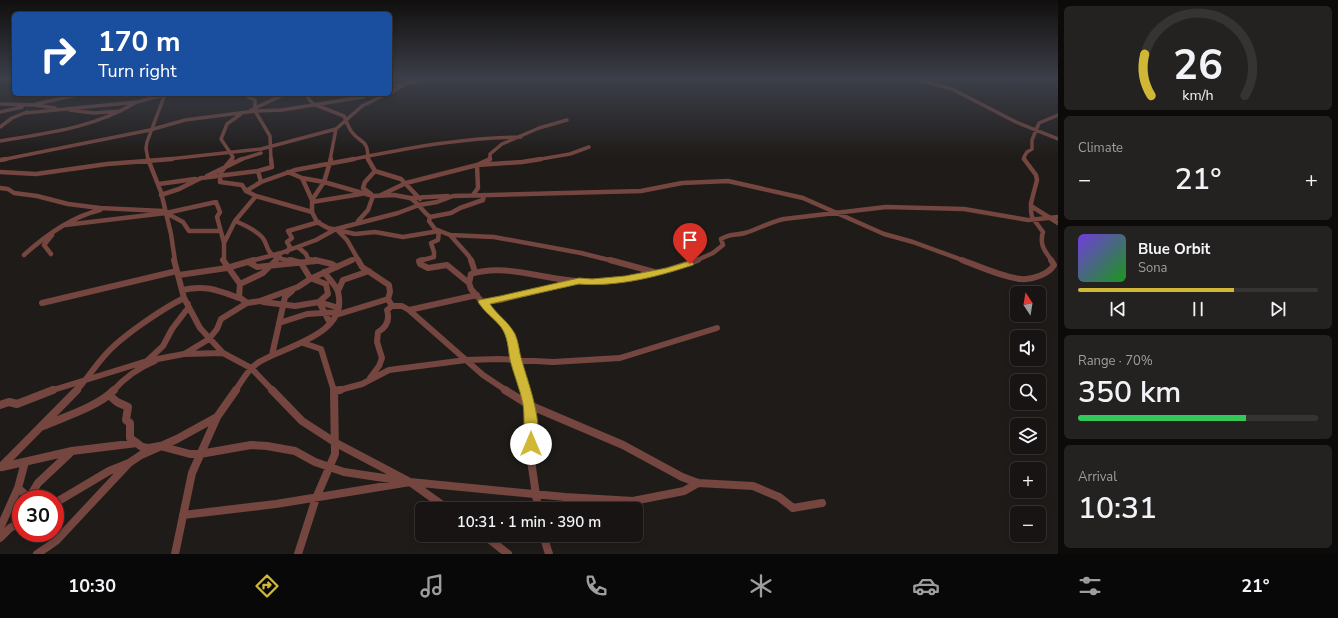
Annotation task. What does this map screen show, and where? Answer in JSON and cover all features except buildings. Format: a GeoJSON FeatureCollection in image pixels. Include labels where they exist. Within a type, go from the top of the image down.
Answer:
{"type":"FeatureCollection","features":[{"type":"Feature","properties":{"kind":"street"},"geometry":{"type":"LineString","coordinates":[[25,105],[93,113],[122,112]]}},
{"type":"Feature","properties":{"kind":"street"},"geometry":{"type":"LineString","coordinates":[[0,112],[29,105]]}},
{"type":"Feature","properties":{"kind":"street"},"geometry":{"type":"LineString","coordinates":[[25,113],[107,105]]}},
{"type":"Feature","properties":{"kind":"street"},"geometry":{"type":"LineString","coordinates":[[0,141],[82,127],[122,112],[133,105]]}},
{"type":"Feature","properties":{"kind":"street"},"geometry":{"type":"LineString","coordinates":[[161,105],[150,130],[146,148],[148,161],[159,184],[171,234],[175,265],[184,298],[200,328],[222,353],[251,368],[302,421],[336,444],[410,482],[438,502]]}},
{"type":"Feature","properties":{"kind":"street"},"geometry":{"type":"LineString","coordinates":[[159,184],[258,172],[272,167],[270,136],[255,110],[256,105]]}},
{"type":"Feature","properties":{"kind":"street"},"geometry":{"type":"LineString","coordinates":[[255,110],[265,105]]}},
{"type":"Feature","properties":{"kind":"street"},"geometry":{"type":"LineString","coordinates":[[0,160],[150,130],[185,120],[243,113],[255,110],[282,110],[309,105]]}},
{"type":"Feature","properties":{"kind":"street"},"geometry":{"type":"LineString","coordinates":[[315,105],[344,116],[345,120],[352,128],[352,132],[366,142],[368,149],[368,160],[375,171],[395,177],[406,183],[424,202],[419,205]]}},
{"type":"Feature","properties":{"kind":"street"},"geometry":{"type":"LineString","coordinates":[[161,195],[179,189],[251,155],[336,130],[345,120],[364,105]]}},
{"type":"Feature","properties":{"kind":"street"},"geometry":{"type":"LineString","coordinates":[[982,105],[1011,120],[1058,139]]}},
{"type":"Feature","properties":{"kind":"street"},"geometry":{"type":"LineString","coordinates":[[0,127],[12,118],[40,106]]}},
{"type":"Feature","properties":{"kind":"street"},"geometry":{"type":"LineString","coordinates":[[243,113],[230,121],[224,133],[222,141],[232,157],[227,166],[221,172],[220,182],[242,185],[246,191],[256,196],[312,212]]}},
{"type":"Feature","properties":{"kind":"street"},"geometry":{"type":"LineString","coordinates":[[381,194],[419,198],[473,195],[641,191],[682,183],[728,181],[803,198],[884,234],[913,242],[980,267],[1021,279],[1032,278],[1052,270],[1054,265],[1041,247],[1040,242],[1043,232],[1030,211],[1037,180],[1036,175],[1024,157],[1027,152],[1032,149],[1032,140],[1035,136],[1035,130],[1039,123],[1052,116],[1058,116]]}},
{"type":"Feature","properties":{"kind":"street"},"geometry":{"type":"LineString","coordinates":[[288,172],[302,178],[324,182],[373,196],[406,183],[477,165],[490,160],[490,154],[497,147],[521,138],[539,128],[567,120]]}},
{"type":"Feature","properties":{"kind":"street"},"geometry":{"type":"LineString","coordinates":[[312,201],[324,182],[328,163],[332,154],[336,130]]}},
{"type":"Feature","properties":{"kind":"street"},"geometry":{"type":"LineString","coordinates":[[246,191],[261,182],[288,172],[328,163],[422,146],[501,137],[521,138]]}},
{"type":"Feature","properties":{"kind":"street"},"geometry":{"type":"LineString","coordinates":[[477,165],[522,162],[570,154],[589,148]]}},
{"type":"Feature","properties":{"kind":"street"},"geometry":{"type":"LineString","coordinates":[[0,172],[36,174],[108,164],[270,149]]}},
{"type":"Feature","properties":{"kind":"street"},"geometry":{"type":"LineString","coordinates":[[473,195],[478,188],[477,165]]}},
{"type":"Feature","properties":{"kind":"street"},"geometry":{"type":"LineString","coordinates":[[373,196],[363,188],[365,182],[375,171]]}},
{"type":"Feature","properties":{"kind":"street"},"geometry":{"type":"LineString","coordinates":[[258,172],[261,182]]}},
{"type":"Feature","properties":{"kind":"street"},"geometry":{"type":"LineString","coordinates":[[302,178],[312,201],[312,212],[319,222],[328,228],[355,234],[375,232],[403,237],[439,231]]}},
{"type":"Feature","properties":{"kind":"street"},"geometry":{"type":"LineString","coordinates":[[0,188],[8,189],[14,193],[37,196],[68,204],[166,212],[183,222],[189,231],[219,231]]}},
{"type":"Feature","properties":{"kind":"street"},"geometry":{"type":"LineString","coordinates":[[312,201],[364,194]]}},
{"type":"Feature","properties":{"kind":"street"},"geometry":{"type":"LineString","coordinates":[[430,218],[451,214],[460,208],[483,200],[484,195]]}},
{"type":"Feature","properties":{"kind":"street"},"geometry":{"type":"LineString","coordinates":[[224,243],[228,232],[234,226],[235,221],[256,196]]}},
{"type":"Feature","properties":{"kind":"street"},"geometry":{"type":"LineString","coordinates":[[353,225],[367,214],[371,207],[373,196]]}},
{"type":"Feature","properties":{"kind":"street"},"geometry":{"type":"LineString","coordinates":[[42,303],[178,273],[227,268],[298,247],[316,240],[336,229],[398,213],[419,205],[437,202],[453,196]]}},
{"type":"Feature","properties":{"kind":"street"},"geometry":{"type":"LineString","coordinates":[[410,198],[419,205],[422,211],[430,218],[429,221],[439,231],[450,235],[494,237],[581,253],[656,272]]}},
{"type":"Feature","properties":{"kind":"street"},"geometry":{"type":"LineString","coordinates":[[65,225],[166,212],[216,202],[220,212],[217,217],[219,231],[224,243],[225,253],[223,260],[227,268],[240,284]]}},
{"type":"Feature","properties":{"kind":"street"},"geometry":{"type":"LineString","coordinates":[[1031,206],[1058,223]]}},
{"type":"Feature","properties":{"kind":"street"},"geometry":{"type":"LineString","coordinates":[[469,283],[471,274],[487,270],[498,270],[592,282],[625,279],[690,264],[719,250],[723,246],[721,239],[725,236],[744,233],[770,222],[819,216],[835,212],[886,207],[964,209],[1035,220],[1058,217]]}},
{"type":"Feature","properties":{"kind":"street"},"geometry":{"type":"LineString","coordinates":[[24,255],[33,246],[55,230],[91,211],[115,208]]}},
{"type":"Feature","properties":{"kind":"street"},"geometry":{"type":"LineString","coordinates":[[235,221],[256,232],[265,240],[268,251],[272,254],[279,258],[301,263]]}},
{"type":"Feature","properties":{"kind":"street"},"geometry":{"type":"LineString","coordinates":[[289,250],[290,247],[288,242],[292,238],[288,231],[319,222]]}},
{"type":"Feature","properties":{"kind":"street"},"geometry":{"type":"LineString","coordinates":[[336,229],[347,240],[362,266],[389,285],[390,292],[388,298],[392,306]]}},
{"type":"Feature","properties":{"kind":"street"},"geometry":{"type":"LineString","coordinates":[[51,254],[44,245],[55,230]]}},
{"type":"Feature","properties":{"kind":"street"},"geometry":{"type":"LineString","coordinates":[[439,231],[438,240],[431,243],[436,252],[435,255],[431,259],[419,261],[420,264],[428,268],[447,265],[459,276],[466,279],[471,290],[504,324],[511,337],[529,405],[532,435],[530,453],[537,502]]}},
{"type":"Feature","properties":{"kind":"street"},"geometry":{"type":"LineString","coordinates":[[450,235],[453,241],[469,254],[475,272]]}},
{"type":"Feature","properties":{"kind":"street"},"geometry":{"type":"LineString","coordinates":[[298,247],[306,254],[308,259],[332,264],[337,267]]}},
{"type":"Feature","properties":{"kind":"street"},"geometry":{"type":"LineString","coordinates":[[239,298],[237,294],[240,284],[263,273],[289,250]]}},
{"type":"Feature","properties":{"kind":"street"},"geometry":{"type":"LineString","coordinates":[[272,355],[278,341],[279,324],[285,304],[285,297],[310,279],[358,258]]}},
{"type":"Feature","properties":{"kind":"street"},"geometry":{"type":"LineString","coordinates":[[248,262],[257,267],[272,264],[316,261]]}},
{"type":"Feature","properties":{"kind":"street"},"geometry":{"type":"LineString","coordinates":[[260,301],[295,306],[319,302],[328,294],[326,284],[310,279],[306,275],[301,263]]}},
{"type":"Feature","properties":{"kind":"street"},"geometry":{"type":"LineString","coordinates":[[175,554],[192,473],[217,417],[251,368],[272,355],[303,343],[322,331],[338,312],[338,291],[343,280],[369,271]]}},
{"type":"Feature","properties":{"kind":"street"},"geometry":{"type":"LineString","coordinates":[[324,272],[338,291]]}},
{"type":"Feature","properties":{"kind":"street"},"geometry":{"type":"LineString","coordinates":[[483,302],[500,300],[579,281]]}},
{"type":"Feature","properties":{"kind":"street"},"geometry":{"type":"LineString","coordinates":[[182,290],[197,287],[213,288],[248,303]]}},
{"type":"Feature","properties":{"kind":"street"},"geometry":{"type":"LineString","coordinates":[[184,354],[209,339],[216,331],[221,319],[248,303],[260,301],[298,287]]}},
{"type":"Feature","properties":{"kind":"street"},"geometry":{"type":"LineString","coordinates":[[409,310],[477,295]]}},
{"type":"Feature","properties":{"kind":"street"},"geometry":{"type":"LineString","coordinates":[[1,468],[84,381],[106,354],[119,342],[170,305],[184,298]]}},
{"type":"Feature","properties":{"kind":"street"},"geometry":{"type":"LineString","coordinates":[[279,324],[307,314],[338,312],[388,298]]}},
{"type":"Feature","properties":{"kind":"street"},"geometry":{"type":"LineString","coordinates":[[319,302],[338,312]]}},
{"type":"Feature","properties":{"kind":"street"},"geometry":{"type":"LineString","coordinates":[[319,302],[330,323]]}},
{"type":"Feature","properties":{"kind":"street"},"geometry":{"type":"LineString","coordinates":[[147,361],[164,346],[172,329],[188,308],[188,304]]}},
{"type":"Feature","properties":{"kind":"street"},"geometry":{"type":"LineString","coordinates":[[370,379],[379,366],[382,358],[376,343],[378,332],[385,328],[388,324],[390,317],[387,310],[392,306],[402,306],[409,310],[483,376],[529,405],[622,445],[682,477],[698,483],[754,486],[780,497],[793,508],[822,503]]}},
{"type":"Feature","properties":{"kind":"street"},"geometry":{"type":"LineString","coordinates":[[334,391],[362,384],[389,370],[466,360],[553,362],[620,358],[717,328]]}},
{"type":"Feature","properties":{"kind":"street"},"geometry":{"type":"LineString","coordinates":[[298,554],[316,498],[331,466],[335,454],[336,444],[334,391],[321,349],[303,343]]}},
{"type":"Feature","properties":{"kind":"street"},"geometry":{"type":"LineString","coordinates":[[0,405],[9,402],[17,404],[51,390],[147,361],[184,354],[222,353]]}},
{"type":"Feature","properties":{"kind":"street"},"geometry":{"type":"LineString","coordinates":[[39,428],[93,404],[108,395],[122,381],[139,368],[160,359]]}},
{"type":"Feature","properties":{"kind":"street"},"geometry":{"type":"LineString","coordinates":[[108,395],[117,402],[128,407],[126,420],[130,423],[130,438],[142,447],[149,448],[160,446],[186,453],[200,454],[251,445],[267,446],[295,452],[315,462],[331,466],[344,472],[410,482],[536,494],[633,501],[684,491],[698,483]]}},
{"type":"Feature","properties":{"kind":"street"},"geometry":{"type":"LineString","coordinates":[[64,498],[81,489],[107,471],[129,463],[217,417]]}},
{"type":"Feature","properties":{"kind":"street"},"geometry":{"type":"LineString","coordinates":[[1,468],[72,451],[138,443]]}},
{"type":"Feature","properties":{"kind":"street"},"geometry":{"type":"LineString","coordinates":[[34,490],[38,483],[72,451]]}},
{"type":"Feature","properties":{"kind":"street"},"geometry":{"type":"LineString","coordinates":[[0,528],[18,488],[25,462]]}},
{"type":"Feature","properties":{"kind":"street"},"geometry":{"type":"LineString","coordinates":[[37,554],[56,541],[129,463]]}},
{"type":"Feature","properties":{"kind":"street"},"geometry":{"type":"LineString","coordinates":[[183,515],[316,498],[410,482]]}},
{"type":"Feature","properties":{"kind":"street"},"geometry":{"type":"LineString","coordinates":[[0,538],[12,527]]}},
{"type":"Feature","properties":{"kind":"street"},"geometry":{"type":"LineString","coordinates":[[493,542],[508,554]]}},
{"type":"Feature","properties":{"kind":"street"},"geometry":{"type":"LineString","coordinates":[[545,542],[548,554]]}},
{"type":"Feature","properties":{"kind":"route"},"geometry":{"type":"LineString","coordinates":[[531,444],[532,435],[529,405],[511,337],[504,324],[483,302],[500,300],[579,281],[592,282],[625,279],[690,264]]}}]}
